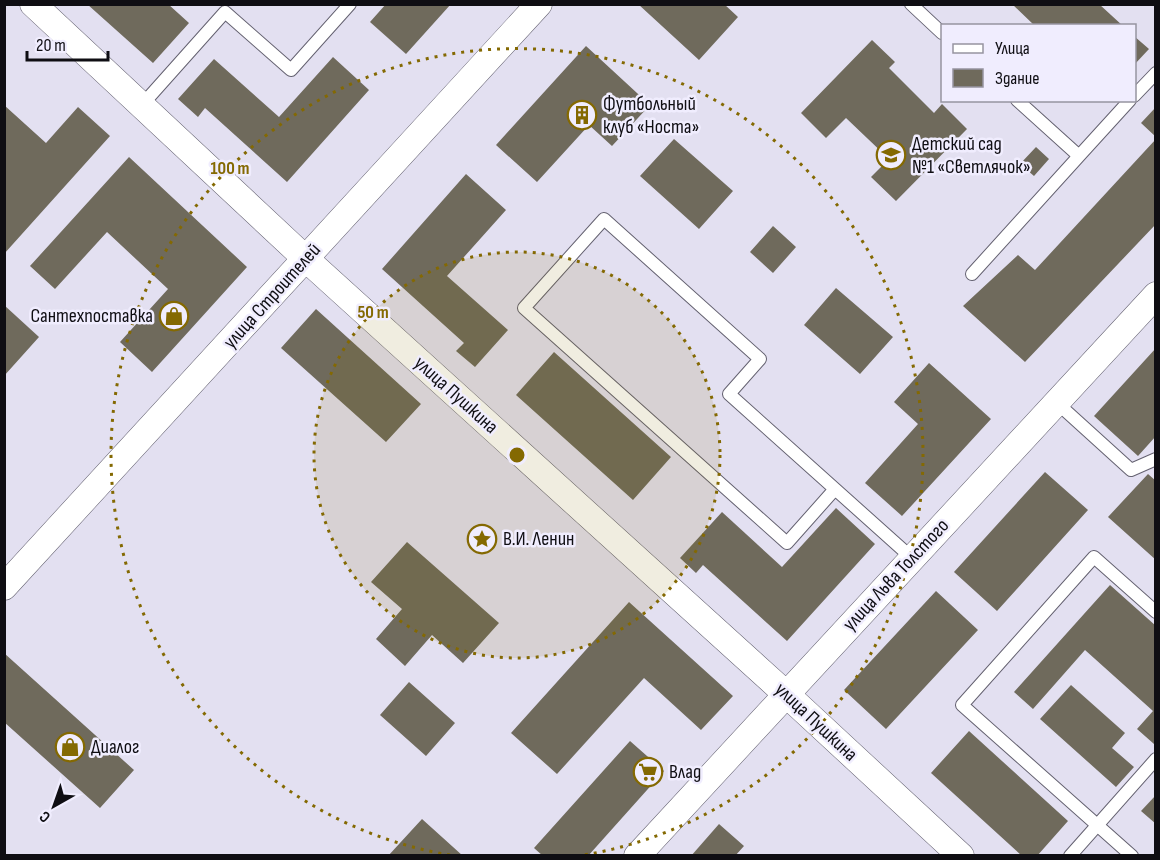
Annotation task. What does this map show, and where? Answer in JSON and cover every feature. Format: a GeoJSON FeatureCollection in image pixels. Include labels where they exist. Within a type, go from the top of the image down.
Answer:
{"type":"FeatureCollection","features":[{"type":"Feature","properties":{"kind":"street","name":"улица Пушкина"},"geometry":{"type":"LineString","coordinates":[[33,4],[306,259],[961,855]]}},
{"type":"Feature","properties":{"kind":"street","name":"улица Строителей"},"geometry":{"type":"LineString","coordinates":[[4,587],[539,4]]}},
{"type":"Feature","properties":{"kind":"street","name":"улица Льва Толстого"},"geometry":{"type":"LineString","coordinates":[[637,855],[1155,295]]}},
{"type":"Feature","properties":{"kind":"lane"},"geometry":{"type":"LineString","coordinates":[[142,105],[221,8],[291,70],[350,4]]}},
{"type":"Feature","properties":{"kind":"lane"},"geometry":{"type":"LineString","coordinates":[[911,4],[941,32]]}},
{"type":"Feature","properties":{"kind":"lane"},"geometry":{"type":"LineString","coordinates":[[1136,94],[1155,73]]}},
{"type":"Feature","properties":{"kind":"lane"},"geometry":{"type":"LineString","coordinates":[[1019,102],[1079,156]]}},
{"type":"Feature","properties":{"kind":"lane"},"geometry":{"type":"LineString","coordinates":[[972,274],[1128,102]]}},
{"type":"Feature","properties":{"kind":"lane"},"geometry":{"type":"LineString","coordinates":[[835,489],[787,543],[524,308],[604,219],[760,359],[729,394],[912,558]]}},
{"type":"Feature","properties":{"kind":"lane"},"geometry":{"type":"LineString","coordinates":[[1056,402],[1131,470],[1155,459]]}},
{"type":"Feature","properties":{"kind":"lane"},"geometry":{"type":"LineString","coordinates":[[1132,855],[962,705],[1094,557],[1155,612]]}},
{"type":"Feature","properties":{"kind":"lane"},"geometry":{"type":"LineString","coordinates":[[1070,855],[1155,759]]}},
{"type":"Feature","properties":{"kind":"building"},"geometry":{"type":"Polygon","coordinates":[[[87,4],[168,4],[189,23],[153,63],[87,4]]]}},
{"type":"Feature","properties":{"kind":"building"},"geometry":{"type":"Polygon","coordinates":[[[386,4],[451,4],[406,54],[370,22],[386,4]]]}},
{"type":"Feature","properties":{"kind":"building"},"geometry":{"type":"Polygon","coordinates":[[[638,4],[724,4],[738,17],[699,60],[638,4]]]}},
{"type":"Feature","properties":{"kind":"building"},"geometry":{"type":"Polygon","coordinates":[[[1012,4],[1099,4],[1121,24],[1033,24],[1012,4]]]}},
{"type":"Feature","properties":{"kind":"building"},"geometry":{"type":"Polygon","coordinates":[[[1136,38],[1149,49],[1136,63],[1136,38]]]}},
{"type":"Feature","properties":{"kind":"building"},"geometry":{"type":"Polygon","coordinates":[[[872,40],[895,62],[889,68],[934,113],[942,104],[967,129],[896,201],[871,177],[889,159],[846,118],[826,138],[801,113],[872,40]]]}},
{"type":"Feature","properties":{"kind":"building","name":"Футбольный клуб «Носта»"},"geometry":{"type":"Polygon","coordinates":[[[586,46],[650,105],[612,146],[589,125],[537,182],[496,145],[586,46]]]}},
{"type":"Feature","properties":{"kind":"building"},"geometry":{"type":"Polygon","coordinates":[[[333,57],[369,90],[287,182],[205,108],[198,117],[178,99],[214,59],[279,117],[333,57]]]}},
{"type":"Feature","properties":{"kind":"building"},"geometry":{"type":"Polygon","coordinates":[[[4,105],[46,143],[78,107],[110,136],[4,254],[4,105]]]}},
{"type":"Feature","properties":{"kind":"building"},"geometry":{"type":"Polygon","coordinates":[[[1156,107],[1156,137],[1141,123],[1156,107]]]}},
{"type":"Feature","properties":{"kind":"building"},"geometry":{"type":"Polygon","coordinates":[[[674,139],[733,191],[699,229],[640,176],[674,139]]]}},
{"type":"Feature","properties":{"kind":"building"},"geometry":{"type":"Polygon","coordinates":[[[1156,139],[1156,224],[1025,362],[963,306],[1018,255],[1035,270],[1156,139]]]}},
{"type":"Feature","properties":{"kind":"building"},"geometry":{"type":"Polygon","coordinates":[[[1036,147],[1049,159],[1034,176],[1020,164],[1036,147]]]}},
{"type":"Feature","properties":{"kind":"building"},"geometry":{"type":"Polygon","coordinates":[[[129,157],[247,267],[152,372],[120,342],[168,289],[107,232],[55,289],[30,266],[129,157]]]}},
{"type":"Feature","properties":{"kind":"building"},"geometry":{"type":"Polygon","coordinates":[[[466,174],[506,210],[447,276],[508,330],[475,367],[456,351],[464,343],[382,269],[466,174]]]}},
{"type":"Feature","properties":{"kind":"building"},"geometry":{"type":"Polygon","coordinates":[[[773,226],[796,247],[773,273],[750,252],[773,226]]]}},
{"type":"Feature","properties":{"kind":"building"},"geometry":{"type":"Polygon","coordinates":[[[836,288],[893,337],[860,374],[804,325],[836,288]]]}},
{"type":"Feature","properties":{"kind":"building"},"geometry":{"type":"Polygon","coordinates":[[[4,305],[39,337],[4,376],[4,305]]]}},
{"type":"Feature","properties":{"kind":"building"},"geometry":{"type":"Polygon","coordinates":[[[316,309],[421,404],[386,442],[281,348],[316,309]]]}},
{"type":"Feature","properties":{"kind":"building"},"geometry":{"type":"Polygon","coordinates":[[[1156,348],[1156,436],[1138,456],[1094,416],[1156,348]]]}},
{"type":"Feature","properties":{"kind":"building"},"geometry":{"type":"Polygon","coordinates":[[[554,352],[671,457],[633,500],[516,395],[554,352]]]}},
{"type":"Feature","properties":{"kind":"building"},"geometry":{"type":"Polygon","coordinates":[[[929,363],[991,419],[902,516],[865,483],[918,424],[894,402],[929,363]]]}},
{"type":"Feature","properties":{"kind":"building"},"geometry":{"type":"Polygon","coordinates":[[[1045,472],[1088,510],[997,611],[954,572],[1045,472]]]}},
{"type":"Feature","properties":{"kind":"building"},"geometry":{"type":"Polygon","coordinates":[[[1148,474],[1156,481],[1156,560],[1108,517],[1148,474]]]}},
{"type":"Feature","properties":{"kind":"building"},"geometry":{"type":"Polygon","coordinates":[[[836,508],[875,544],[787,641],[703,565],[696,573],[680,558],[722,512],[782,567],[836,508]]]}},
{"type":"Feature","properties":{"kind":"building"},"geometry":{"type":"Polygon","coordinates":[[[407,542],[499,623],[463,663],[432,635],[405,666],[376,639],[402,609],[371,582],[407,542]]]}},
{"type":"Feature","properties":{"kind":"building"},"geometry":{"type":"Polygon","coordinates":[[[1110,585],[1156,626],[1156,742],[1154,744],[1137,729],[1153,711],[1085,650],[1033,709],[1014,692],[1110,585]]]}},
{"type":"Feature","properties":{"kind":"building"},"geometry":{"type":"Polygon","coordinates":[[[936,591],[978,630],[886,729],[844,690],[936,591]]]}},
{"type":"Feature","properties":{"kind":"building"},"geometry":{"type":"Polygon","coordinates":[[[629,602],[733,696],[701,730],[644,678],[557,774],[511,733],[629,602]]]}},
{"type":"Feature","properties":{"kind":"building","name":"Диалог"},"geometry":{"type":"Polygon","coordinates":[[[4,653],[134,770],[100,808],[4,722],[4,653]]]}},
{"type":"Feature","properties":{"kind":"building"},"geometry":{"type":"Polygon","coordinates":[[[409,682],[455,723],[426,756],[380,715],[409,682]]]}},
{"type":"Feature","properties":{"kind":"building"},"geometry":{"type":"Polygon","coordinates":[[[1071,685],[1125,733],[1112,748],[1134,767],[1116,787],[1040,719],[1071,685]]]}},
{"type":"Feature","properties":{"kind":"building"},"geometry":{"type":"Polygon","coordinates":[[[969,731],[1068,821],[1037,856],[1022,856],[931,773],[969,731]]]}},
{"type":"Feature","properties":{"kind":"building"},"geometry":{"type":"Polygon","coordinates":[[[630,741],[664,771],[588,856],[543,856],[534,848],[630,741]]]}},
{"type":"Feature","properties":{"kind":"building"},"geometry":{"type":"Polygon","coordinates":[[[1156,795],[1156,824],[1141,811],[1156,795]]]}},
{"type":"Feature","properties":{"kind":"building"},"geometry":{"type":"Polygon","coordinates":[[[422,819],[463,856],[388,856],[422,819]]]}},
{"type":"Feature","properties":{"kind":"building"},"geometry":{"type":"Polygon","coordinates":[[[719,824],[744,846],[735,856],[691,856],[719,824]]]}},
{"type":"Feature","properties":{"kind":"place","name":"Футбольный клуб «Носта»"},"geometry":{"type":"Point","coordinates":[582,115]}},
{"type":"Feature","properties":{"kind":"place","name":"Детский сад №1 «Светлячок»"},"geometry":{"type":"Point","coordinates":[891,155]}},
{"type":"Feature","properties":{"kind":"place","name":"Сантехпоставка"},"geometry":{"type":"Point","coordinates":[174,316]}},
{"type":"Feature","properties":{"kind":"place","name":"В.И. Ленин"},"geometry":{"type":"Point","coordinates":[482,539]}},
{"type":"Feature","properties":{"kind":"place","name":"Диалог"},"geometry":{"type":"Point","coordinates":[70,747]}},
{"type":"Feature","properties":{"kind":"place","name":"Влад"},"geometry":{"type":"Point","coordinates":[648,772]}}]}
